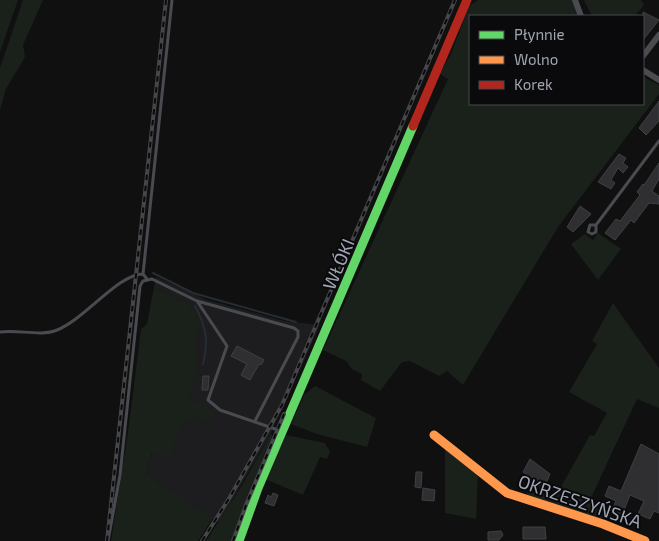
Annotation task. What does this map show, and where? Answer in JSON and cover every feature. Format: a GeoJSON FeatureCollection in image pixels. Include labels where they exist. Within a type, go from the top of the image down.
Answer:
{"type":"FeatureCollection","features":[{"type":"Feature","properties":{"kind":"street","name":"WŁÓKI"},"geometry":{"type":"LineString","coordinates":[[239,541],[254,496],[467,0]]}},
{"type":"Feature","properties":{"kind":"street"},"geometry":{"type":"LineString","coordinates":[[575,0],[581,15]]}},
{"type":"Feature","properties":{"kind":"street"},"geometry":{"type":"LineString","coordinates":[[644,55],[659,34]]}},
{"type":"Feature","properties":{"kind":"street"},"geometry":{"type":"LineString","coordinates":[[644,71],[659,80]]}},
{"type":"Feature","properties":{"kind":"street","name":"OKRZESZYŃSKA"},"geometry":{"type":"LineString","coordinates":[[434,435],[507,493],[603,524],[645,541]]}},
{"type":"Feature","properties":{"kind":"lane"},"geometry":{"type":"LineString","coordinates":[[172,0],[143,274],[147,279],[197,300],[298,331],[298,337],[255,421]]}},
{"type":"Feature","properties":{"kind":"lane"},"geometry":{"type":"LineString","coordinates":[[596,225],[659,141]]}},
{"type":"Feature","properties":{"kind":"lane"},"geometry":{"type":"LineString","coordinates":[[0,332],[51,332],[59,330],[127,279],[136,274],[143,274]]}},
{"type":"Feature","properties":{"kind":"lane"},"geometry":{"type":"LineString","coordinates":[[108,541],[120,475],[140,286],[147,279]]}},
{"type":"Feature","properties":{"kind":"lane"},"geometry":{"type":"LineString","coordinates":[[197,300],[227,346],[208,400],[220,410],[255,421],[277,431],[283,431]]}},
{"type":"Feature","properties":{"kind":"shaded area"},"geometry":{"type":"Polygon","coordinates":[[[0,0],[18,0],[0,52],[0,0]]]}},
{"type":"Feature","properties":{"kind":"shaded area"},"geometry":{"type":"Polygon","coordinates":[[[23,0],[43,0],[23,45],[25,57],[6,89],[0,110],[0,68],[23,0]]]}},
{"type":"Feature","properties":{"kind":"shaded area"},"geometry":{"type":"Polygon","coordinates":[[[478,0],[572,0],[578,15],[469,15],[469,105],[644,105],[644,78],[659,85],[659,94],[558,227],[463,385],[447,371],[439,376],[410,361],[402,362],[380,391],[361,380],[362,374],[352,369],[346,361],[323,350],[448,79],[440,74],[451,54],[469,6],[478,0]]]}},
{"type":"Feature","properties":{"kind":"shaded area"},"geometry":{"type":"Polygon","coordinates":[[[584,0],[641,0],[644,5],[636,15],[592,15],[584,0]]]}},
{"type":"Feature","properties":{"kind":"shaded area"},"geometry":{"type":"Polygon","coordinates":[[[598,233],[621,249],[598,280],[571,244],[585,234],[593,240],[598,233]]]}},
{"type":"Feature","properties":{"kind":"shaded area"},"geometry":{"type":"Polygon","coordinates":[[[156,277],[207,300],[284,321],[320,325],[271,433],[219,523],[146,474],[179,362],[187,303],[154,287],[156,277]]]}},
{"type":"Feature","properties":{"kind":"shaded area"},"geometry":{"type":"Polygon","coordinates":[[[154,287],[187,303],[204,326],[195,333],[197,369],[188,399],[214,412],[214,420],[209,423],[193,417],[182,425],[170,456],[152,453],[146,474],[213,518],[198,541],[111,541],[128,432],[141,329],[147,324],[154,287]]]}},
{"type":"Feature","properties":{"kind":"shaded area"},"geometry":{"type":"Polygon","coordinates":[[[613,303],[659,368],[659,408],[637,399],[590,500],[606,509],[601,519],[595,520],[527,495],[529,486],[547,494],[557,494],[590,435],[594,436],[607,413],[569,392],[597,344],[592,341],[613,303]]]}},
{"type":"Feature","properties":{"kind":"shaded area"},"geometry":{"type":"Polygon","coordinates":[[[315,386],[376,418],[367,447],[317,434],[291,424],[304,395],[315,386]]]}},
{"type":"Feature","properties":{"kind":"shaded area"},"geometry":{"type":"Polygon","coordinates":[[[271,433],[273,437],[231,541],[206,541],[243,484],[271,433]]]}},
{"type":"Feature","properties":{"kind":"shaded area"},"geometry":{"type":"Polygon","coordinates":[[[286,435],[325,443],[330,452],[327,459],[320,457],[303,495],[265,479],[286,435]]]}},
{"type":"Feature","properties":{"kind":"shaded area"},"geometry":{"type":"Polygon","coordinates":[[[445,448],[478,475],[476,519],[445,513],[445,448]]]}},
{"type":"Feature","properties":{"kind":"building"},"geometry":{"type":"Polygon","coordinates":[[[643,12],[659,20],[644,39],[644,15],[643,12]]]}},
{"type":"Feature","properties":{"kind":"building"},"geometry":{"type":"Polygon","coordinates":[[[659,101],[659,121],[646,135],[639,128],[659,101]]]}},
{"type":"Feature","properties":{"kind":"building"},"geometry":{"type":"Polygon","coordinates":[[[619,154],[626,158],[623,163],[628,167],[623,173],[618,168],[611,180],[615,183],[611,189],[598,182],[619,154]]]}},
{"type":"Feature","properties":{"kind":"building"},"geometry":{"type":"Polygon","coordinates":[[[659,163],[659,179],[652,191],[659,196],[659,204],[649,203],[634,223],[631,220],[615,240],[605,233],[616,219],[620,221],[640,195],[637,192],[659,163]]]}},
{"type":"Feature","properties":{"kind":"building"},"geometry":{"type":"Polygon","coordinates":[[[580,206],[591,214],[573,232],[567,227],[580,206]]]}},
{"type":"Feature","properties":{"kind":"building"},"geometry":{"type":"Polygon","coordinates":[[[237,346],[264,360],[261,365],[259,364],[250,380],[241,375],[247,364],[231,356],[237,346]]]}},
{"type":"Feature","properties":{"kind":"building"},"geometry":{"type":"Polygon","coordinates":[[[203,376],[209,376],[208,390],[202,390],[203,376]]]}},
{"type":"Feature","properties":{"kind":"building"},"geometry":{"type":"Polygon","coordinates":[[[641,444],[659,454],[659,513],[654,511],[650,519],[638,514],[644,501],[630,495],[622,515],[612,510],[616,501],[605,496],[609,486],[621,491],[641,444]]]}},
{"type":"Feature","properties":{"kind":"building"},"geometry":{"type":"Polygon","coordinates":[[[530,459],[550,474],[544,488],[531,481],[533,478],[523,472],[530,459]]]}},
{"type":"Feature","properties":{"kind":"building"},"geometry":{"type":"Polygon","coordinates":[[[416,472],[422,472],[421,488],[415,487],[416,472]]]}},
{"type":"Feature","properties":{"kind":"building"},"geometry":{"type":"Polygon","coordinates":[[[423,488],[435,490],[434,501],[422,500],[423,488]]]}},
{"type":"Feature","properties":{"kind":"building"},"geometry":{"type":"Polygon","coordinates":[[[273,493],[278,495],[274,506],[265,503],[268,495],[271,497],[273,493]]]}},
{"type":"Feature","properties":{"kind":"building"},"geometry":{"type":"Polygon","coordinates":[[[523,527],[545,527],[546,539],[523,539],[523,527]]]}},
{"type":"Feature","properties":{"kind":"building"},"geometry":{"type":"Polygon","coordinates":[[[501,531],[503,535],[499,540],[488,540],[488,532],[501,531]]]}},
{"type":"Feature","properties":{"kind":"waterway"},"geometry":{"type":"LineString","coordinates":[[153,273],[193,293],[296,322]]}},
{"type":"Feature","properties":{"kind":"waterway"},"geometry":{"type":"LineString","coordinates":[[195,306],[202,320],[206,341],[203,364]]}},
{"type":"Feature","properties":{"kind":"railway"},"geometry":{"type":"LineString","coordinates":[[107,541],[166,0]]}},
{"type":"Feature","properties":{"kind":"railway"},"geometry":{"type":"LineString","coordinates":[[202,541],[230,497],[282,405],[455,0]]}},
{"type":"Feature","properties":{"kind":"railway"},"geometry":{"type":"LineString","coordinates":[[233,541],[284,414]]}},
{"type":"Feature","properties":{"kind":"traffic: fast"},"geometry":{"type":"LineString","coordinates":[[239,541],[258,488],[413,126]]}},
{"type":"Feature","properties":{"kind":"traffic: slow"},"geometry":{"type":"LineString","coordinates":[[434,435],[507,493],[603,524],[645,541]]}},
{"type":"Feature","properties":{"kind":"traffic: jam"},"geometry":{"type":"LineString","coordinates":[[413,126],[467,0]]}}]}
